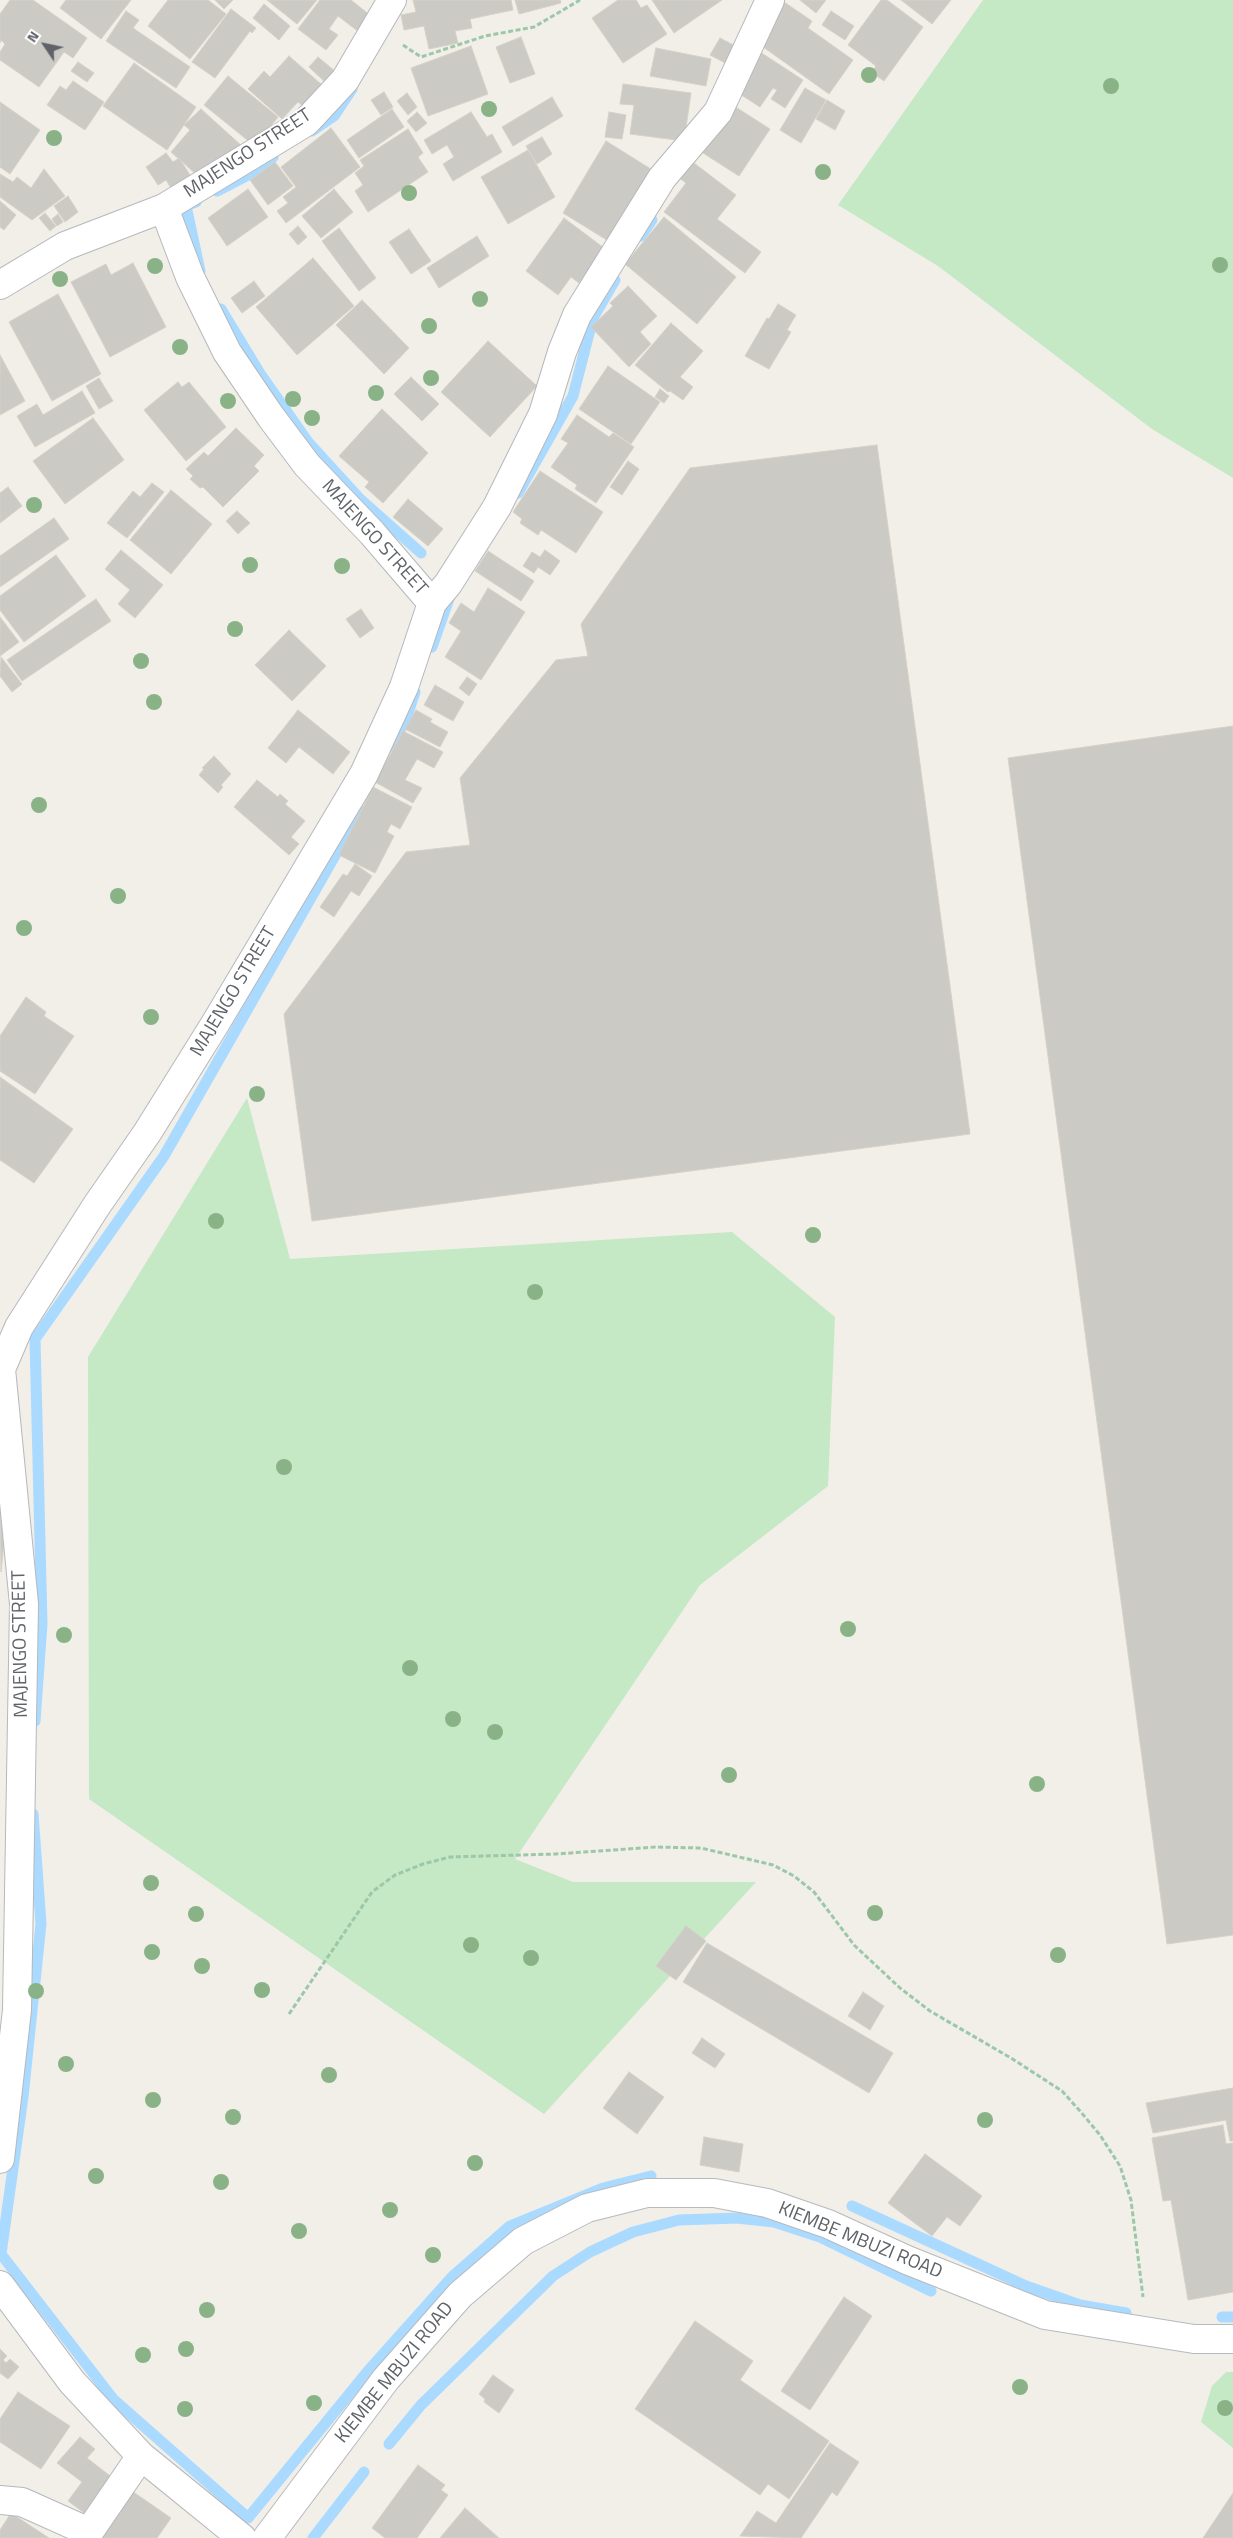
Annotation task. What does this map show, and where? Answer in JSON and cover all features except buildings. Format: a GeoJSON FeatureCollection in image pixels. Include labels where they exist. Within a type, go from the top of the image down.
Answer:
{"type":"FeatureCollection","features":[{"type":"Feature","properties":{"kind":"street","name":"MAJENGO STREET"},"geometry":{"type":"LineString","coordinates":[[0,2159],[17,2010],[24,1604],[1,1369],[18,1327],[189,1066],[364,774],[404,687],[432,603],[372,533],[308,465],[271,417],[227,352],[190,277],[164,208],[306,122],[345,80],[392,0]]}},
{"type":"Feature","properties":{"kind":"street"},"geometry":{"type":"LineString","coordinates":[[432,603],[448,584],[497,507],[543,414],[562,352],[577,315],[662,178],[718,112],[770,0]]}},
{"type":"Feature","properties":{"kind":"street"},"geometry":{"type":"LineString","coordinates":[[0,285],[65,246],[164,208]]}},
{"type":"Feature","properties":{"kind":"street","name":"KIEMBE MBUZI ROAD"},"geometry":{"type":"LineString","coordinates":[[267,2538],[386,2379],[460,2295],[524,2241],[587,2208],[648,2193],[714,2193],[767,2203],[828,2224],[907,2260],[1046,2315],[1194,2339],[1233,2339]]}},
{"type":"Feature","properties":{"kind":"street"},"geometry":{"type":"LineString","coordinates":[[0,2285],[72,2382],[140,2456],[242,2538]]}},
{"type":"Feature","properties":{"kind":"street"},"geometry":{"type":"LineString","coordinates":[[0,2500],[22,2502],[89,2532],[140,2456]]}},
{"type":"Feature","properties":{"kind":"path"},"geometry":{"type":"LineString","coordinates":[[396,41],[421,57],[485,36],[534,27],[580,0]]}},
{"type":"Feature","properties":{"kind":"path"},"geometry":{"type":"LineString","coordinates":[[289,2014],[372,1892],[395,1875],[423,1864],[450,1856],[556,1854],[656,1847],[701,1848],[773,1865],[794,1876],[814,1892],[854,1945],[900,1988],[930,2011],[1011,2058],[1062,2092],[1100,2135],[1120,2166],[1131,2200],[1146,2332]]}},
{"type":"Feature","properties":{"kind":"green space"},"geometry":{"type":"Polygon","coordinates":[[[983,0],[1233,0],[1233,478],[1152,429],[938,266],[838,205],[983,0]]]}},
{"type":"Feature","properties":{"kind":"green space"},"geometry":{"type":"Polygon","coordinates":[[[247,1098],[290,1259],[732,1232],[835,1317],[828,1486],[700,1585],[515,1859],[573,1882],[756,1882],[544,2114],[89,1799],[88,1357],[247,1098]]]}},
{"type":"Feature","properties":{"kind":"green space"},"geometry":{"type":"Polygon","coordinates":[[[1226,2372],[1233,2372],[1233,2448],[1201,2422],[1212,2386],[1226,2372]]]}},
{"type":"Feature","properties":{"kind":"waterway"},"geometry":{"type":"LineString","coordinates":[[312,131],[334,116],[352,89]]}},
{"type":"Feature","properties":{"kind":"waterway"},"geometry":{"type":"LineString","coordinates":[[217,191],[246,176],[273,157]]}},
{"type":"Feature","properties":{"kind":"waterway"},"geometry":{"type":"LineString","coordinates":[[196,202],[186,206],[200,271]]}},
{"type":"Feature","properties":{"kind":"waterway"},"geometry":{"type":"LineString","coordinates":[[641,236],[652,220]]}},
{"type":"Feature","properties":{"kind":"waterway"},"geometry":{"type":"LineString","coordinates":[[518,493],[573,396],[593,318],[615,280]]}},
{"type":"Feature","properties":{"kind":"waterway"},"geometry":{"type":"LineString","coordinates":[[221,309],[261,375],[308,442],[359,498],[421,553]]}},
{"type":"Feature","properties":{"kind":"waterway"},"geometry":{"type":"LineString","coordinates":[[432,647],[450,596]]}},
{"type":"Feature","properties":{"kind":"waterway"},"geometry":{"type":"LineString","coordinates":[[391,746],[406,719],[415,692]]}},
{"type":"Feature","properties":{"kind":"waterway"},"geometry":{"type":"LineString","coordinates":[[35,1721],[42,1624],[35,1339],[164,1156],[337,852],[358,809]]}},
{"type":"Feature","properties":{"kind":"waterway"},"geometry":{"type":"LineString","coordinates":[[33,1814],[41,1924],[23,2097],[1,2254],[114,2400],[248,2518],[368,2371],[452,2277],[510,2226],[603,2188],[651,2176]]}},
{"type":"Feature","properties":{"kind":"waterway"},"geometry":{"type":"LineString","coordinates":[[852,2206],[1026,2286],[1080,2305],[1126,2313]]}},
{"type":"Feature","properties":{"kind":"waterway"},"geometry":{"type":"LineString","coordinates":[[389,2444],[421,2405],[553,2276],[590,2252],[633,2232],[679,2220],[737,2218],[774,2222],[820,2237],[931,2291]]}},
{"type":"Feature","properties":{"kind":"waterway"},"geometry":{"type":"LineString","coordinates":[[1222,2317],[1233,2317]]}},
{"type":"Feature","properties":{"kind":"waterway"},"geometry":{"type":"LineString","coordinates":[[313,2538],[364,2472]]}}]}
